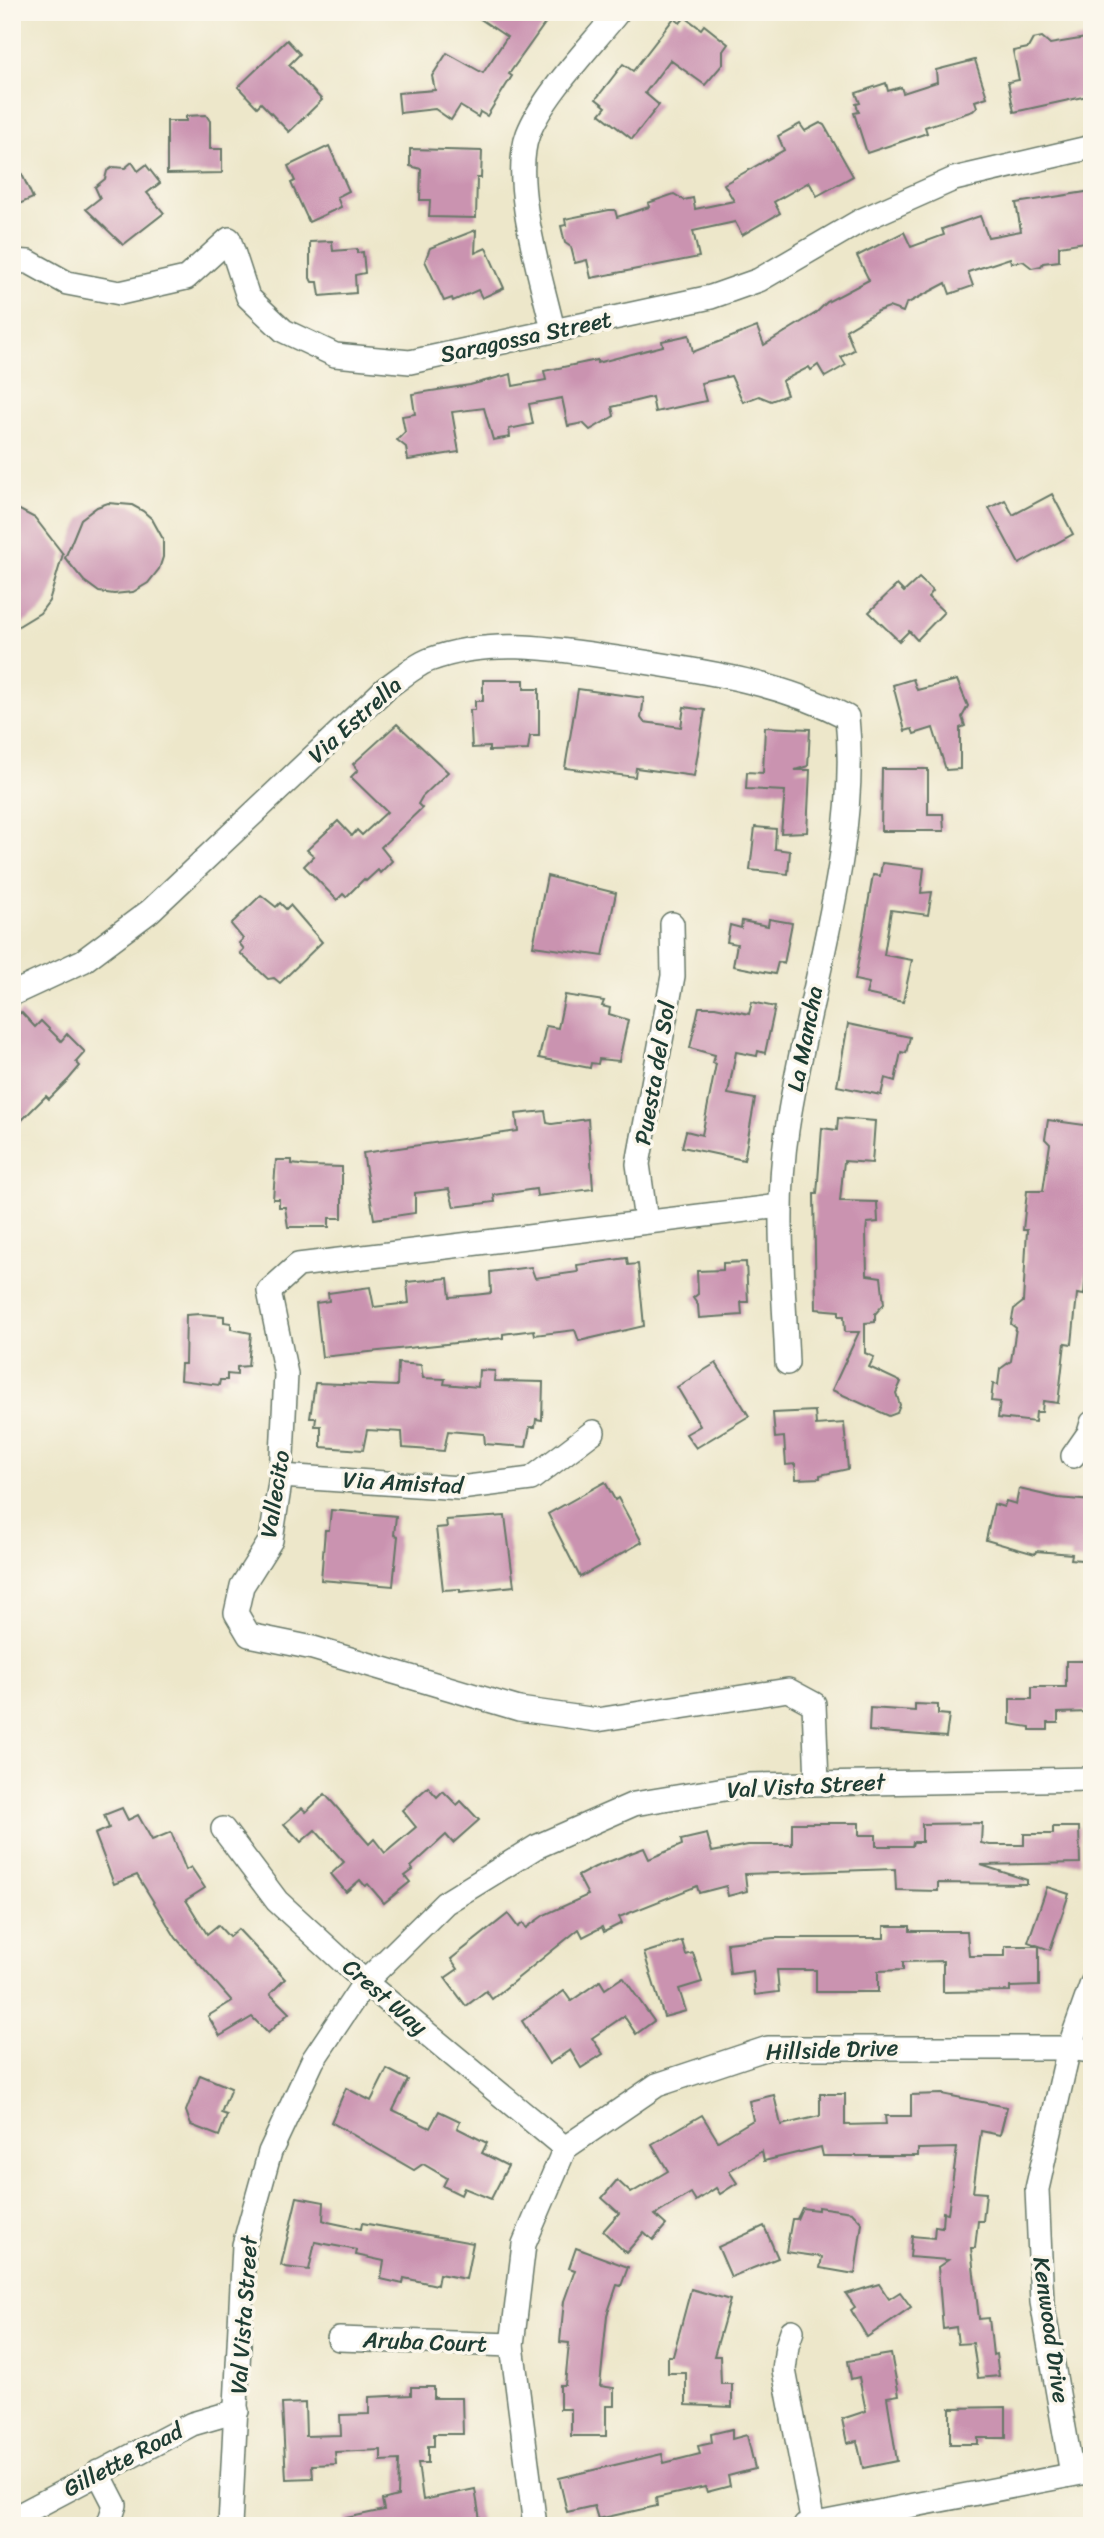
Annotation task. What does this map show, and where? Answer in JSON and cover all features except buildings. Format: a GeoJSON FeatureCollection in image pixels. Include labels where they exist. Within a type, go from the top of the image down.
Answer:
{"type":"FeatureCollection","features":[{"type":"Feature","properties":{"kind":"street"},"geometry":{"type":"LineString","coordinates":[[553,330],[523,195],[528,135],[553,93],[618,12]]}},
{"type":"Feature","properties":{"kind":"street","name":"Saragossa Street"},"geometry":{"type":"LineString","coordinates":[[12,261],[29,262],[67,283],[120,293],[186,278],[229,239],[248,297],[284,331],[335,355],[410,362],[711,297],[759,280],[862,220],[943,184],[1092,148]]}},
{"type":"Feature","properties":{"kind":"street","name":"Via Estrella"},"geometry":{"type":"LineString","coordinates":[[12,994],[83,961],[150,911],[384,689],[428,660],[480,648],[534,646],[722,674],[811,699],[847,717]]}},
{"type":"Feature","properties":{"kind":"street","name":"La Mancha"},"geometry":{"type":"LineString","coordinates":[[787,1363],[780,1206],[787,1130],[840,863],[850,748],[847,717]]}},
{"type":"Feature","properties":{"kind":"street","name":"Puesta del Sol"},"geometry":{"type":"LineString","coordinates":[[646,1222],[638,1164],[673,976],[672,924]]}},
{"type":"Feature","properties":{"kind":"street","name":"Vallecito"},"geometry":{"type":"LineString","coordinates":[[780,1206],[298,1265],[269,1291],[286,1374],[281,1476],[271,1540],[243,1586],[236,1614],[249,1635],[313,1648],[519,1709],[597,1720],[788,1690],[814,1704],[817,1783]]}},
{"type":"Feature","properties":{"kind":"street"},"geometry":{"type":"LineString","coordinates":[[1073,1456],[1089,1433],[1092,1423]]}},
{"type":"Feature","properties":{"kind":"street","name":"Via Amistad"},"geometry":{"type":"LineString","coordinates":[[281,1476],[460,1488],[531,1479],[593,1432]]}},
{"type":"Feature","properties":{"kind":"street","name":"Val Vista Street"},"geometry":{"type":"LineString","coordinates":[[230,2526],[244,2245],[270,2152],[313,2060],[365,1982],[444,1903],[536,1847],[634,1804],[749,1784],[1092,1779]]}},
{"type":"Feature","properties":{"kind":"street","name":"Crest Way"},"geometry":{"type":"LineString","coordinates":[[223,1829],[276,1901],[365,1982],[565,2148]]}},
{"type":"Feature","properties":{"kind":"street","name":"Kenwood Drive"},"geometry":{"type":"LineString","coordinates":[[1082,2472],[1042,2302],[1037,2189],[1081,2050],[1092,1983]]}},
{"type":"Feature","properties":{"kind":"street","name":"Hillside Drive"},"geometry":{"type":"LineString","coordinates":[[565,2148],[657,2085],[768,2048],[1081,2050]]}},
{"type":"Feature","properties":{"kind":"street"},"geometry":{"type":"LineString","coordinates":[[535,2526],[512,2345],[524,2244],[565,2148]]}},
{"type":"Feature","properties":{"kind":"street"},"geometry":{"type":"LineString","coordinates":[[792,2331],[784,2370],[809,2525],[1082,2472]]}},
{"type":"Feature","properties":{"kind":"street","name":"Aruba Court"},"geometry":{"type":"LineString","coordinates":[[339,2339],[512,2345]]}},
{"type":"Feature","properties":{"kind":"street","name":"Gillette Road"},"geometry":{"type":"LineString","coordinates":[[18,2520],[97,2472],[192,2424],[237,2411]]}},
{"type":"Feature","properties":{"kind":"street"},"geometry":{"type":"LineString","coordinates":[[97,2472],[115,2505],[108,2526]]}}]}
